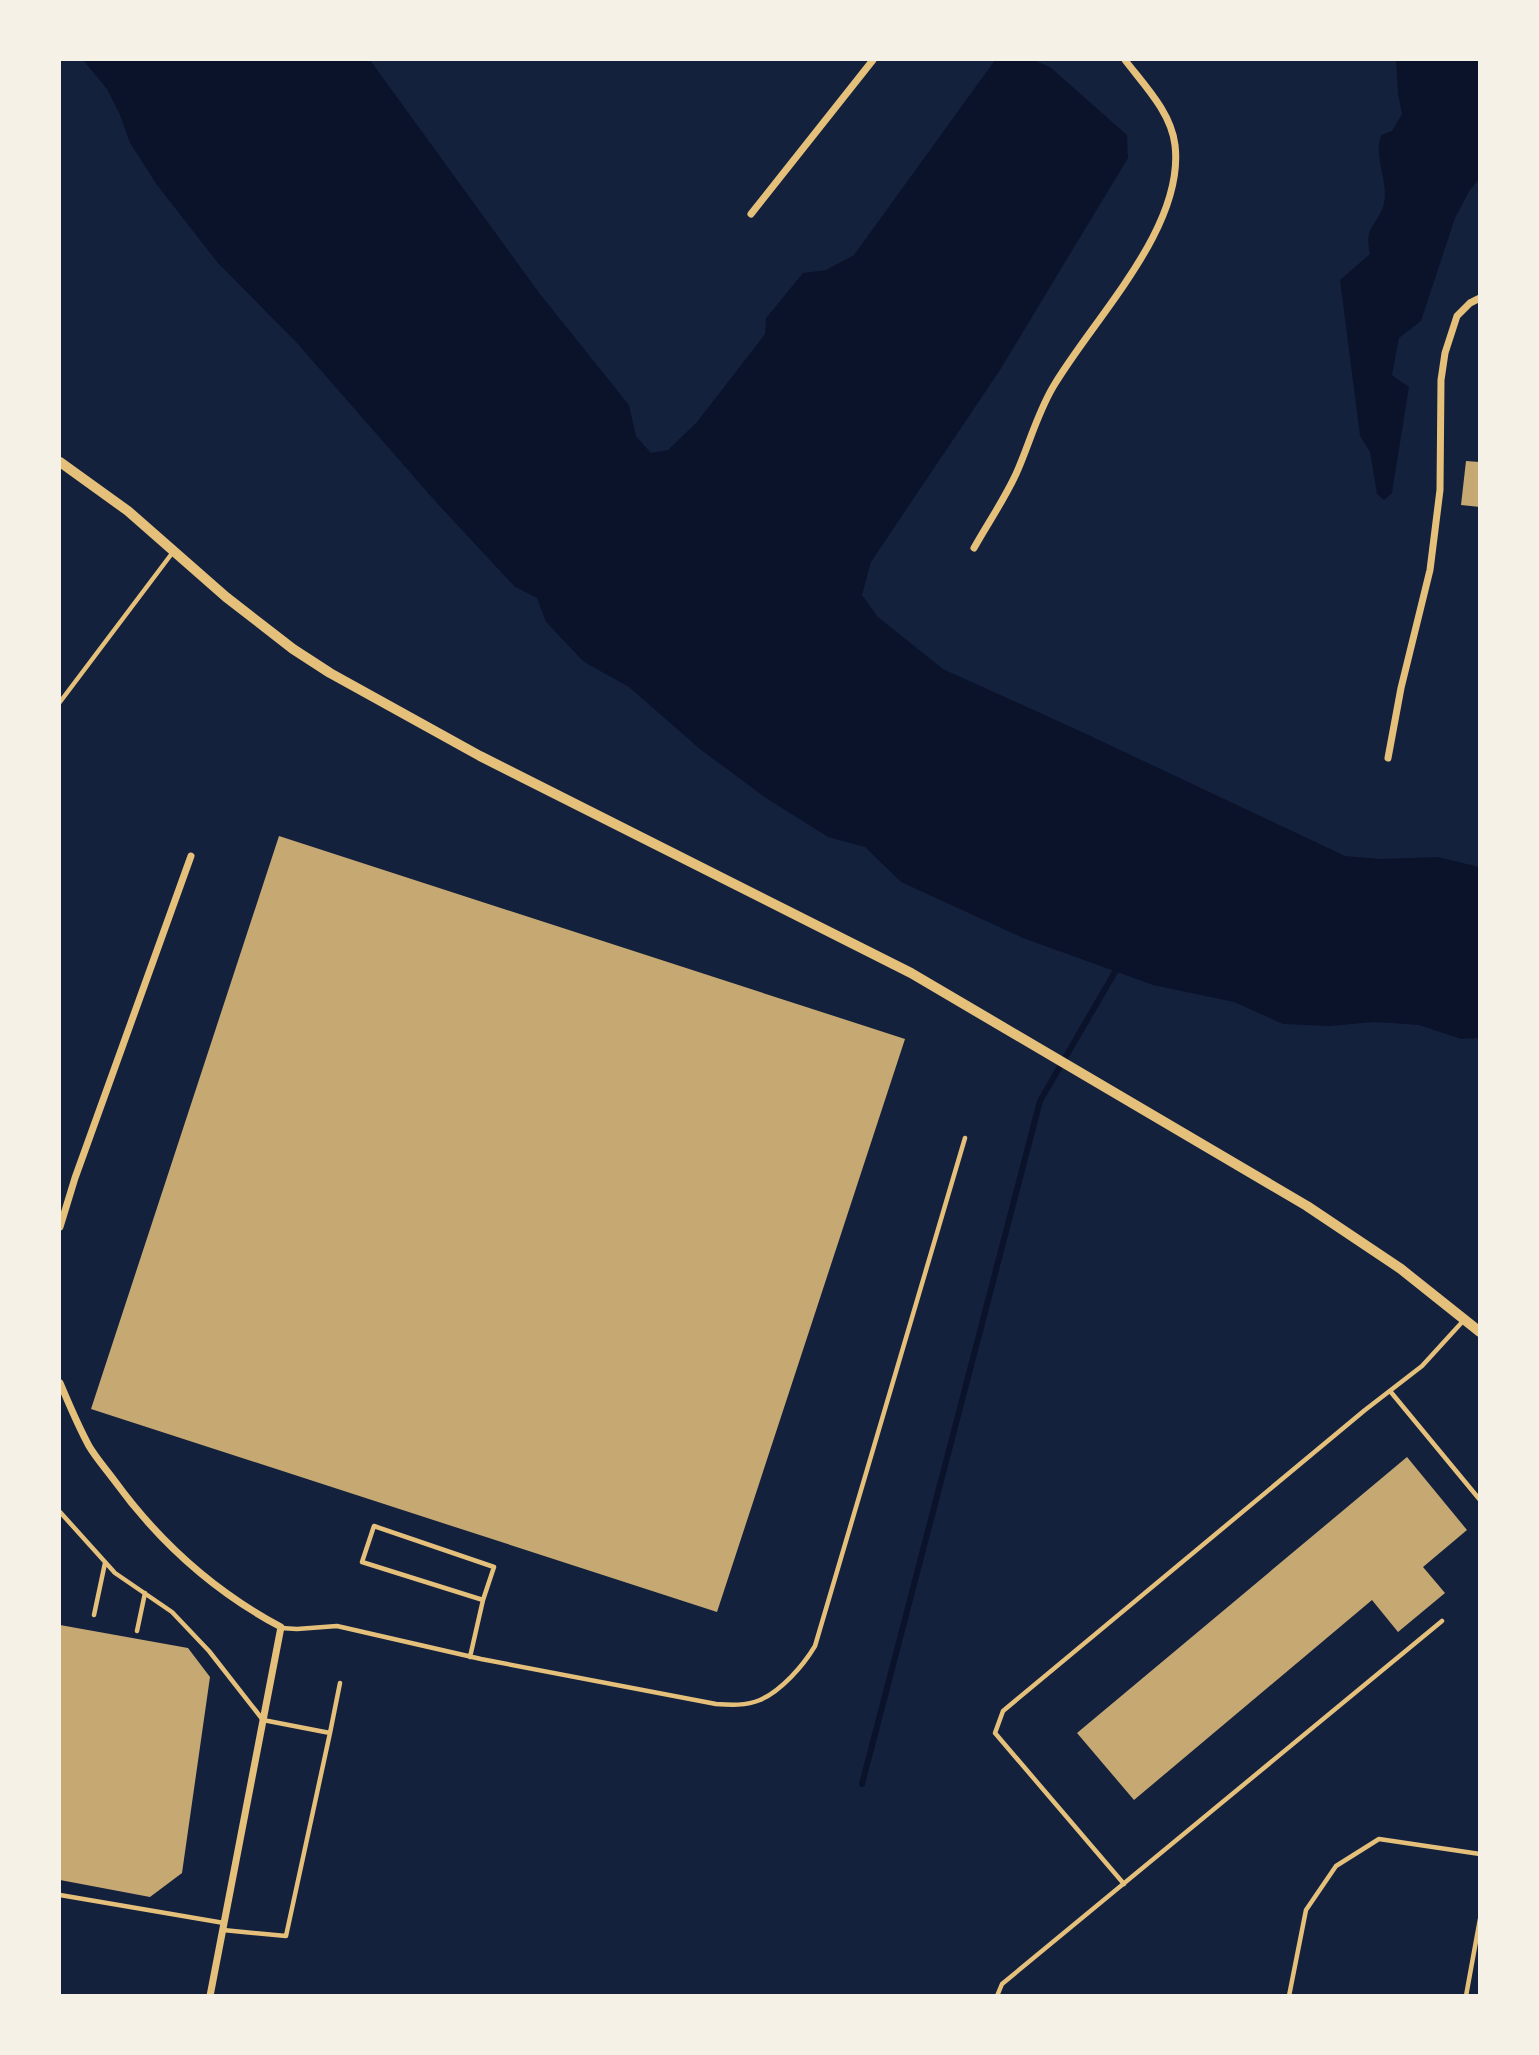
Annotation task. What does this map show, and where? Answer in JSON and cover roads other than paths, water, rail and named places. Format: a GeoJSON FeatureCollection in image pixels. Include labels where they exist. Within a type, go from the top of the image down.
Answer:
{"type":"FeatureCollection","features":[{"type":"Feature","properties":{"kind":"street"},"geometry":{"type":"LineString","coordinates":[[751,214],[873,60]]}},
{"type":"Feature","properties":{"kind":"street"},"geometry":{"type":"LineString","coordinates":[[974,548],[1002,502],[1017,471],[1028,438],[1053,387],[1151,241],[1168,201],[1176,164],[1171,127],[1152,95],[1125,60]]}},
{"type":"Feature","properties":{"kind":"street"},"geometry":{"type":"LineString","coordinates":[[1388,758],[1401,688],[1430,570],[1440,490],[1441,380],[1445,353],[1457,316],[1479,298]]}},
{"type":"Feature","properties":{"kind":"street"},"geometry":{"type":"LineString","coordinates":[[60,462],[128,511],[226,597],[330,673],[447,739],[911,973],[1307,1206],[1401,1269],[1479,1332]]}},
{"type":"Feature","properties":{"kind":"street"},"geometry":{"type":"LineString","coordinates":[[60,1227],[75,1178],[191,856]]}},
{"type":"Feature","properties":{"kind":"street"},"geometry":{"type":"LineString","coordinates":[[60,1383],[90,1447],[138,1513],[186,1562],[219,1589],[281,1628],[210,1996]]}},
{"type":"Feature","properties":{"kind":"lane"},"geometry":{"type":"LineString","coordinates":[[60,702],[174,551]]}},
{"type":"Feature","properties":{"kind":"lane"},"geometry":{"type":"LineString","coordinates":[[281,1628],[337,1626],[470,1657],[716,1704],[741,1705],[760,1700],[805,1662],[815,1646],[965,1138]]}},
{"type":"Feature","properties":{"kind":"lane"},"geometry":{"type":"LineString","coordinates":[[1124,1884],[995,1733],[1003,1711],[1422,1366],[1465,1320]]}},
{"type":"Feature","properties":{"kind":"lane"},"geometry":{"type":"LineString","coordinates":[[1390,1391],[1479,1500]]}},
{"type":"Feature","properties":{"kind":"lane"},"geometry":{"type":"LineString","coordinates":[[60,1512],[115,1573],[172,1612],[209,1651],[263,1720],[330,1733]]}},
{"type":"Feature","properties":{"kind":"lane"},"geometry":{"type":"LineString","coordinates":[[470,1657],[483,1600],[494,1567],[374,1526],[362,1562],[483,1600]]}},
{"type":"Feature","properties":{"kind":"lane"},"geometry":{"type":"LineString","coordinates":[[94,1615],[105,1562]]}},
{"type":"Feature","properties":{"kind":"lane"},"geometry":{"type":"LineString","coordinates":[[137,1631],[145,1593]]}},
{"type":"Feature","properties":{"kind":"lane"},"geometry":{"type":"LineString","coordinates":[[997,1996],[1002,1984],[1443,1621]]}},
{"type":"Feature","properties":{"kind":"lane"},"geometry":{"type":"LineString","coordinates":[[60,1895],[286,1936],[340,1683]]}},
{"type":"Feature","properties":{"kind":"lane"},"geometry":{"type":"LineString","coordinates":[[1289,1996],[1306,1910],[1336,1866],[1379,1839],[1479,1854]]}},
{"type":"Feature","properties":{"kind":"lane"},"geometry":{"type":"LineString","coordinates":[[1466,1996],[1479,1919]]}},
{"type":"Feature","properties":{"kind":"water"},"geometry":{"type":"Polygon","coordinates":[[[83,60],[370,60],[540,294],[629,405],[636,436],[651,453],[668,450],[697,422],[765,334],[766,318],[803,273],[826,270],[854,255],[995,60],[1033,60],[1050,67],[1127,135],[1128,158],[1000,370],[871,562],[862,595],[878,617],[943,669],[1345,856],[1381,859],[1438,857],[1479,867],[1479,1038],[1461,1039],[1419,1025],[1374,1022],[1330,1026],[1283,1024],[1234,1002],[1153,985],[1023,938],[901,882],[865,847],[828,837],[766,798],[701,750],[629,687],[584,662],[546,622],[537,598],[515,587],[435,501],[296,342],[217,262],[157,185],[130,143],[107,89],[83,60]]]}},
{"type":"Feature","properties":{"kind":"water"},"geometry":{"type":"Polygon","coordinates":[[[1396,60],[1479,60],[1480,178],[1470,190],[1455,218],[1421,321],[1399,338],[1392,375],[1409,387],[1392,493],[1384,500],[1377,494],[1370,452],[1360,436],[1340,280],[1370,254],[1369,233],[1385,200],[1379,158],[1381,135],[1392,131],[1402,114],[1396,60]]]}},
{"type":"Feature","properties":{"kind":"waterway"},"geometry":{"type":"LineString","coordinates":[[862,1784],[1040,1101],[1119,965]]}}]}
